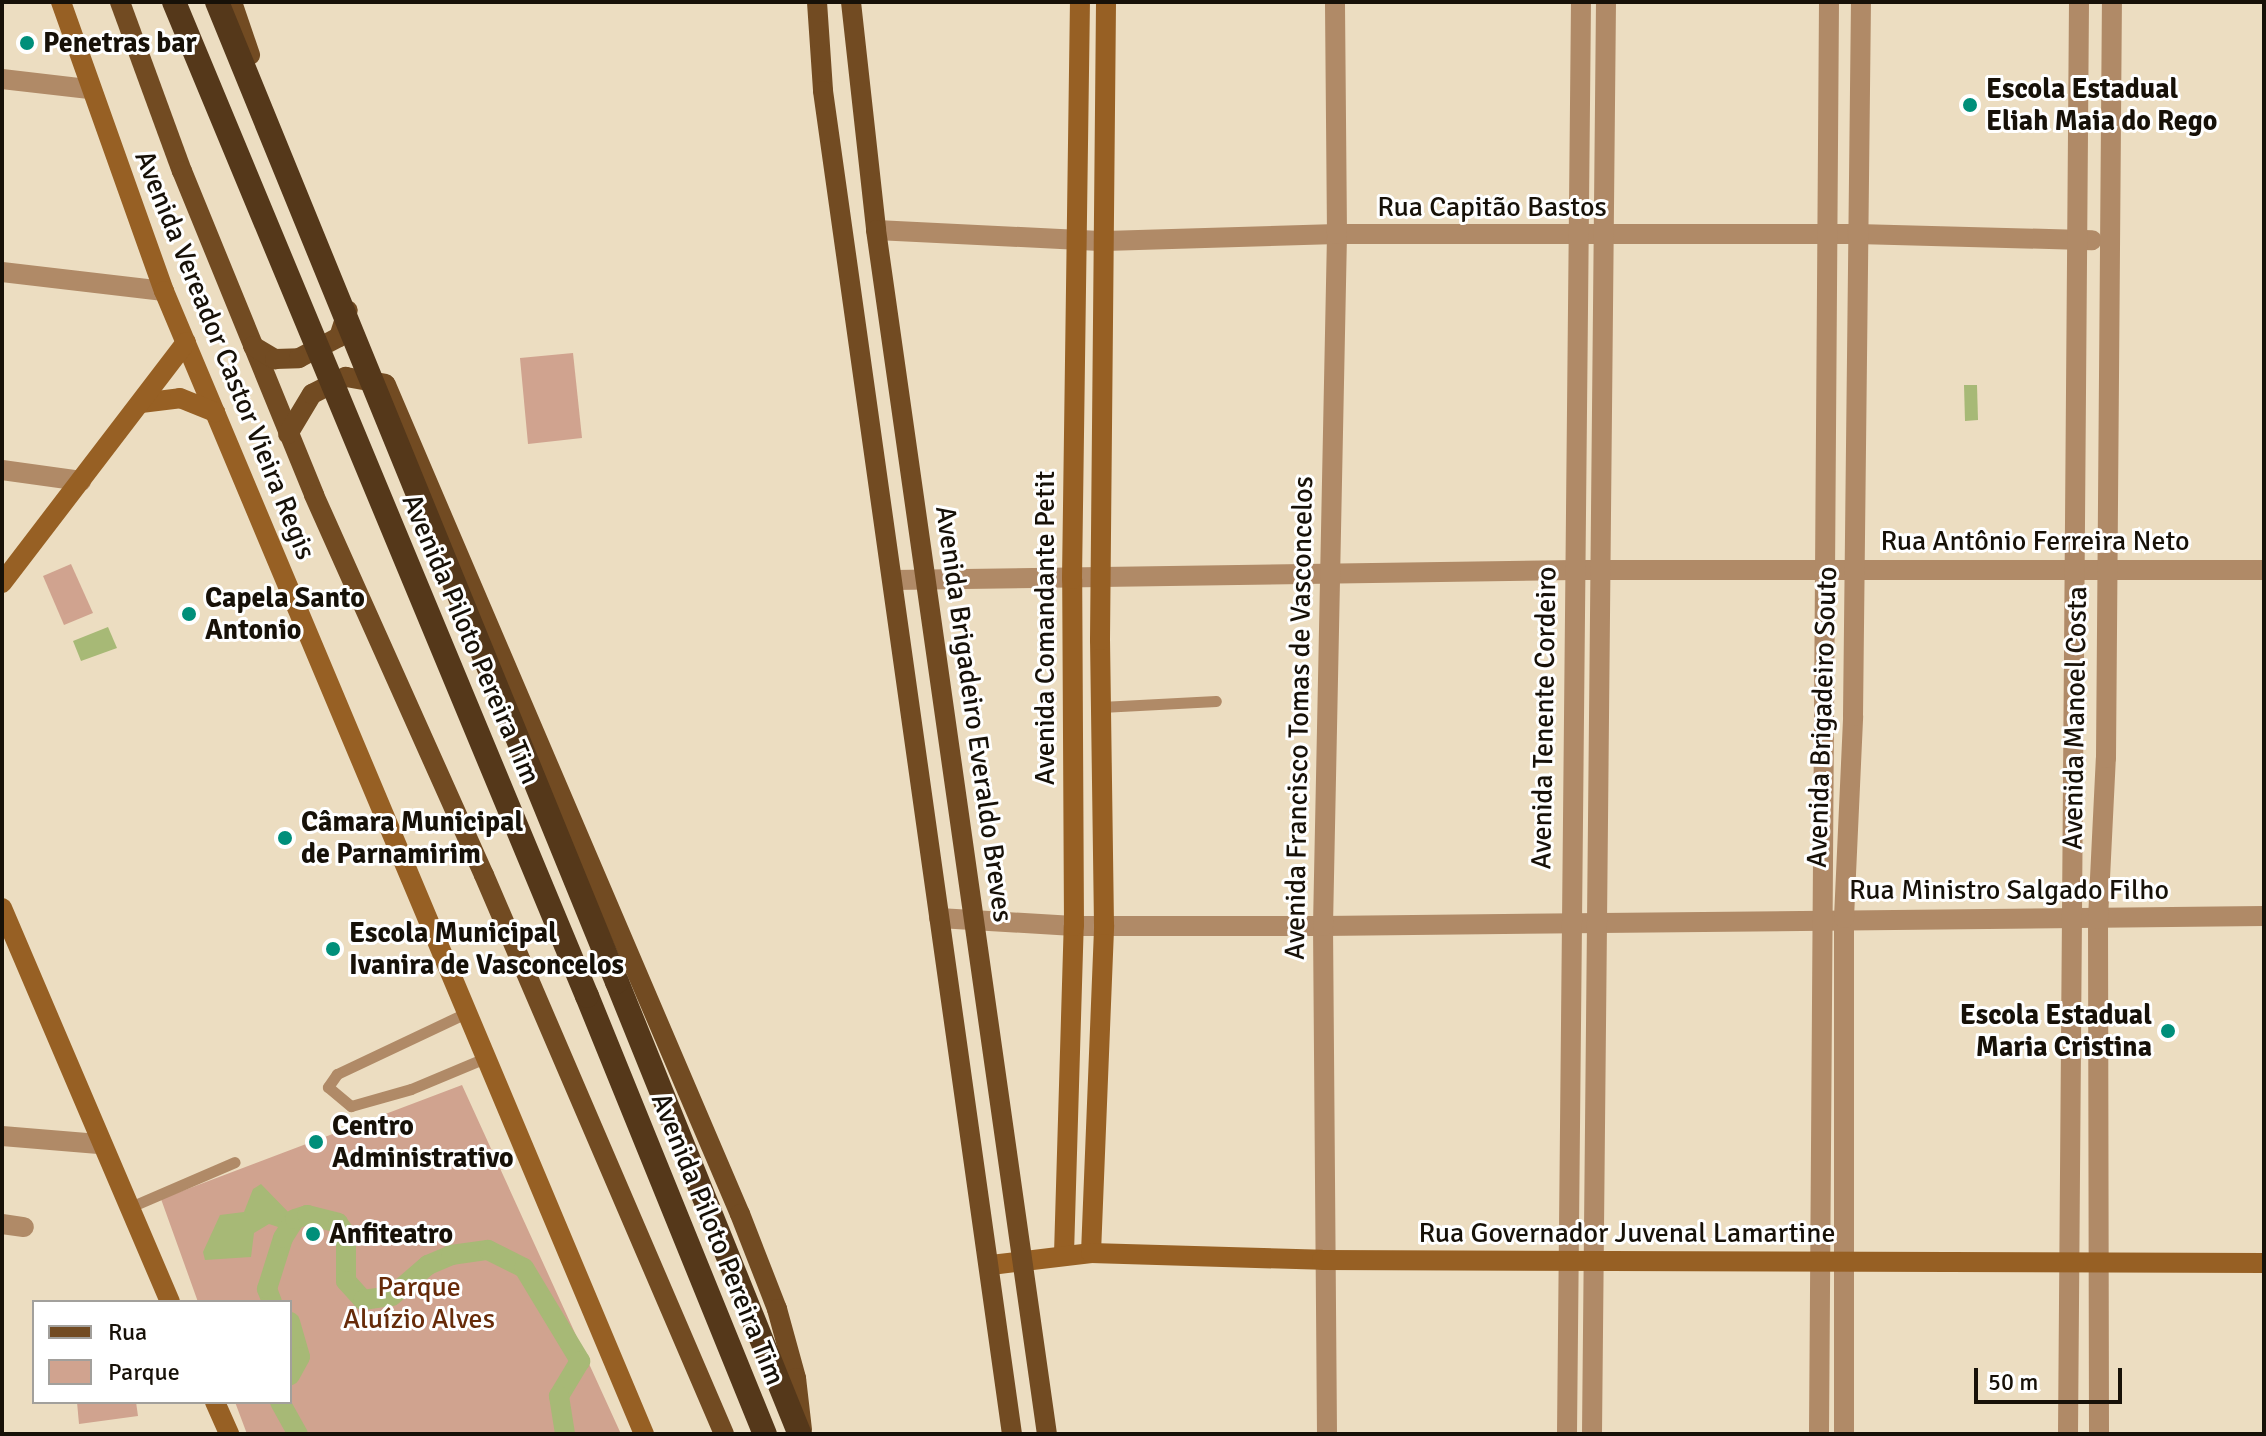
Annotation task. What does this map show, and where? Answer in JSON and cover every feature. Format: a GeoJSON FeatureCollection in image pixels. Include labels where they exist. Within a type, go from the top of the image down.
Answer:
{"type":"FeatureCollection","features":[{"type":"Feature","properties":{"kind":"highway","name":"Avenida Piloto Pereira Tim"},"geometry":{"type":"LineString","coordinates":[[174,2],[587,996],[765,1434]]}},
{"type":"Feature","properties":{"kind":"highway","name":"Avenida Piloto Pereira Tim"},"geometry":{"type":"LineString","coordinates":[[217,2],[801,1434]]}},
{"type":"Feature","properties":{"kind":"main road"},"geometry":{"type":"LineString","coordinates":[[120,2],[288,434],[724,1434]]}},
{"type":"Feature","properties":{"kind":"main road"},"geometry":{"type":"LineString","coordinates":[[232,2],[351,304],[740,1214],[777,1309],[796,1378],[801,1434]]}},
{"type":"Feature","properties":{"kind":"main road"},"geometry":{"type":"LineString","coordinates":[[817,2],[823,91],[991,1265],[1012,1434]]}},
{"type":"Feature","properties":{"kind":"main road","name":"Avenida Brigadeiro Everaldo Breves"},"geometry":{"type":"LineString","coordinates":[[851,2],[876,230],[1020,1261],[1047,1434]]}},
{"type":"Feature","properties":{"kind":"main road"},"geometry":{"type":"LineString","coordinates":[[253,346],[275,359],[299,358],[339,337],[351,304]]}},
{"type":"Feature","properties":{"kind":"main road"},"geometry":{"type":"LineString","coordinates":[[288,434],[312,394],[346,377],[385,384]]}},
{"type":"Feature","properties":{"kind":"street","name":"Avenida Vereador Castor Vieira Regis"},"geometry":{"type":"LineString","coordinates":[[61,2],[89,89],[164,291],[644,1434]]}},
{"type":"Feature","properties":{"kind":"street","name":"Avenida Comandante Petit"},"geometry":{"type":"LineString","coordinates":[[1064,1254],[1074,926],[1072,579],[1080,2]]}},
{"type":"Feature","properties":{"kind":"street","name":"Avenida Comandante Petit"},"geometry":{"type":"LineString","coordinates":[[1091,1253],[1104,925],[1101,707],[1106,2]]}},
{"type":"Feature","properties":{"kind":"street","name":"Avenida Francisco Tomas de Vasconcelos"},"geometry":{"type":"LineString","coordinates":[[1327,1434],[1322,1260],[1323,926],[1337,234],[1335,2]]}},
{"type":"Feature","properties":{"kind":"street","name":"Avenida Tenente Cordeiro"},"geometry":{"type":"LineString","coordinates":[[1567,1434],[1564,1261],[1581,2]]}},
{"type":"Feature","properties":{"kind":"street","name":"Avenida Tenente Cordeiro"},"geometry":{"type":"LineString","coordinates":[[1592,1434],[1606,2]]}},
{"type":"Feature","properties":{"kind":"street","name":"Avenida Brigadeiro Souto"},"geometry":{"type":"LineString","coordinates":[[1819,1434],[1819,918],[1826,754],[1824,234],[1829,2]]}},
{"type":"Feature","properties":{"kind":"street","name":"Avenida Brigadeiro Souto"},"geometry":{"type":"LineString","coordinates":[[1844,1434],[1844,918],[1854,569],[1861,2]]}},
{"type":"Feature","properties":{"kind":"street","name":"Avenida Manoel Costa"},"geometry":{"type":"LineString","coordinates":[[2068,1434],[2073,1260],[2070,919],[2079,2]]}},
{"type":"Feature","properties":{"kind":"street","name":"Avenida Manoel Costa"},"geometry":{"type":"LineString","coordinates":[[2099,1434],[2095,1261],[2098,919],[2106,758],[2112,2]]}},
{"type":"Feature","properties":{"kind":"street"},"geometry":{"type":"LineString","coordinates":[[2,79],[89,89]]}},
{"type":"Feature","properties":{"kind":"street","name":"Rua Capitão Bastos"},"geometry":{"type":"LineString","coordinates":[[876,230],[1105,241],[1337,234],[1857,234],[2108,240]]}},
{"type":"Feature","properties":{"kind":"street"},"geometry":{"type":"LineString","coordinates":[[2,272],[164,291]]}},
{"type":"Feature","properties":{"kind":"street"},"geometry":{"type":"LineString","coordinates":[[2,583],[186,342]]}},
{"type":"Feature","properties":{"kind":"street"},"geometry":{"type":"LineString","coordinates":[[1075,393],[1104,392]]}},
{"type":"Feature","properties":{"kind":"street"},"geometry":{"type":"LineString","coordinates":[[141,403],[180,398],[215,412]]}},
{"type":"Feature","properties":{"kind":"street"},"geometry":{"type":"LineString","coordinates":[[2,470],[81,481]]}},
{"type":"Feature","properties":{"kind":"street","name":"Rua Antônio Ferreira Neto"},"geometry":{"type":"LineString","coordinates":[[894,580],[1575,570],[2264,570]]}},
{"type":"Feature","properties":{"kind":"street"},"geometry":{"type":"LineString","coordinates":[[2,908],[9,942],[169,1300]]}},
{"type":"Feature","properties":{"kind":"street","name":"Rua Ministro Salgado Filho"},"geometry":{"type":"LineString","coordinates":[[939,918],[1074,926],[1323,926],[1569,920],[2264,916]]}},
{"type":"Feature","properties":{"kind":"street"},"geometry":{"type":"LineString","coordinates":[[2,1136],[99,1144]]}},
{"type":"Feature","properties":{"kind":"street"},"geometry":{"type":"LineString","coordinates":[[2,1224],[24,1227]]}},
{"type":"Feature","properties":{"kind":"street","name":"Rua Governador Juvenal Lamartine"},"geometry":{"type":"LineString","coordinates":[[991,1265],[1091,1253],[1322,1260],[2264,1263]]}},
{"type":"Feature","properties":{"kind":"street"},"geometry":{"type":"LineString","coordinates":[[216,1404],[229,1434]]}},
{"type":"Feature","properties":{"kind":"lane"},"geometry":{"type":"LineString","coordinates":[[1101,707],[1216,701]]}},
{"type":"Feature","properties":{"kind":"lane"},"geometry":{"type":"LineString","coordinates":[[466,1013],[337,1074],[327,1081],[328,1087],[351,1106],[411,1089],[485,1058]]}},
{"type":"Feature","properties":{"kind":"lane"},"geometry":{"type":"LineString","coordinates":[[128,1208],[235,1162]]}},
{"type":"Feature","properties":{"kind":"green space"},"geometry":{"type":"Polygon","coordinates":[[[573,353],[582,438],[528,444],[520,358],[573,353]]]}},
{"type":"Feature","properties":{"kind":"green space"},"geometry":{"type":"Polygon","coordinates":[[[71,564],[93,613],[64,625],[43,576],[71,564]]]}},
{"type":"Feature","properties":{"kind":"green space","name":"Parque Aluízio Alves"},"geometry":{"type":"Polygon","coordinates":[[[462,1085],[621,1434],[247,1434],[236,1404],[292,1404],[292,1300],[197,1300],[161,1199],[462,1085]]]}},
{"type":"Feature","properties":{"kind":"green space"},"geometry":{"type":"Polygon","coordinates":[[[77,1404],[136,1404],[138,1416],[79,1424],[77,1404]]]}},
{"type":"Feature","properties":{"kind":"shaded area"},"geometry":{"type":"Polygon","coordinates":[[[1964,385],[1977,385],[1978,420],[1965,421],[1964,385]]]}},
{"type":"Feature","properties":{"kind":"shaded area"},"geometry":{"type":"Polygon","coordinates":[[[108,627],[117,648],[81,661],[73,641],[108,627]]]}},
{"type":"Feature","properties":{"kind":"shaded area"},"geometry":{"type":"Polygon","coordinates":[[[261,1184],[295,1219],[287,1230],[269,1224],[254,1233],[251,1257],[205,1260],[203,1252],[220,1215],[244,1212],[253,1189],[261,1184]]]}},
{"type":"Feature","properties":{"kind":"waterway"},"geometry":{"type":"LineString","coordinates":[[271,1300],[267,1289],[283,1238],[295,1219],[307,1215],[338,1223],[346,1235],[346,1281],[363,1300],[392,1296],[428,1265],[451,1255],[488,1250],[524,1268],[580,1361],[559,1396],[565,1434]]}},
{"type":"Feature","properties":{"kind":"waterway"},"geometry":{"type":"LineString","coordinates":[[292,1329],[300,1357],[292,1371]]}},
{"type":"Feature","properties":{"kind":"waterway"},"geometry":{"type":"LineString","coordinates":[[281,1404],[298,1434]]}},
{"type":"Feature","properties":{"kind":"place","name":"Penetras bar"},"geometry":{"type":"Point","coordinates":[27,43]}},
{"type":"Feature","properties":{"kind":"place","name":"Escola Estadual Eliah Maia do Rego"},"geometry":{"type":"Point","coordinates":[1970,105]}},
{"type":"Feature","properties":{"kind":"place","name":"Capela Santo Antonio"},"geometry":{"type":"Point","coordinates":[189,614]}},
{"type":"Feature","properties":{"kind":"place","name":"Câmara Municipal de Parnamirim"},"geometry":{"type":"Point","coordinates":[285,838]}},
{"type":"Feature","properties":{"kind":"place","name":"Escola Municipal Ivanira de Vasconcelos"},"geometry":{"type":"Point","coordinates":[333,949]}},
{"type":"Feature","properties":{"kind":"place","name":"Escola Estadual Maria Cristina"},"geometry":{"type":"Point","coordinates":[2168,1031]}},
{"type":"Feature","properties":{"kind":"place","name":"Centro Administrativo"},"geometry":{"type":"Point","coordinates":[316,1142]}},
{"type":"Feature","properties":{"kind":"place","name":"Anfiteatro"},"geometry":{"type":"Point","coordinates":[313,1234]}}]}
